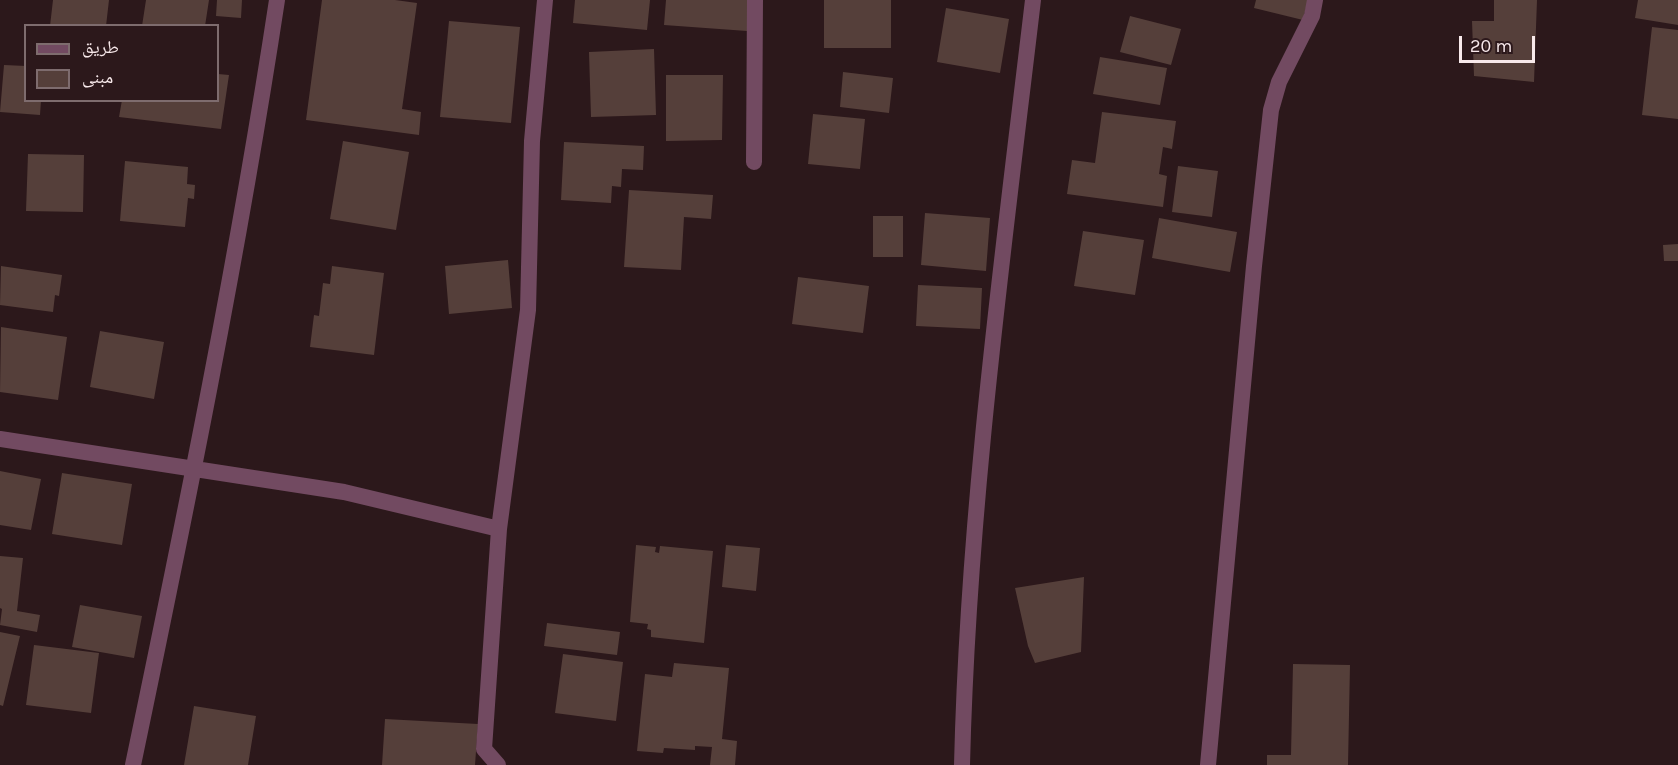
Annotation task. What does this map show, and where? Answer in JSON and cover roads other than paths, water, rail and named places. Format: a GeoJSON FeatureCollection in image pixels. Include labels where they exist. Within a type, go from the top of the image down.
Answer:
{"type":"FeatureCollection","features":[{"type":"Feature","properties":{"kind":"street"},"geometry":{"type":"LineString","coordinates":[[133,765],[195,469],[258,123],[277,0]]}},
{"type":"Feature","properties":{"kind":"street"},"geometry":{"type":"LineString","coordinates":[[498,765],[484,749],[499,529],[528,310],[532,141],[545,0]]}},
{"type":"Feature","properties":{"kind":"street"},"geometry":{"type":"LineString","coordinates":[[754,162],[755,0]]}},
{"type":"Feature","properties":{"kind":"street"},"geometry":{"type":"LineString","coordinates":[[962,765],[971,572],[997,306],[1034,0]]}},
{"type":"Feature","properties":{"kind":"street"},"geometry":{"type":"LineString","coordinates":[[1208,765],[1254,266],[1271,110],[1279,82],[1312,16],[1315,0]]}},
{"type":"Feature","properties":{"kind":"street"},"geometry":{"type":"LineString","coordinates":[[0,439],[344,492],[499,529]]}}]}
